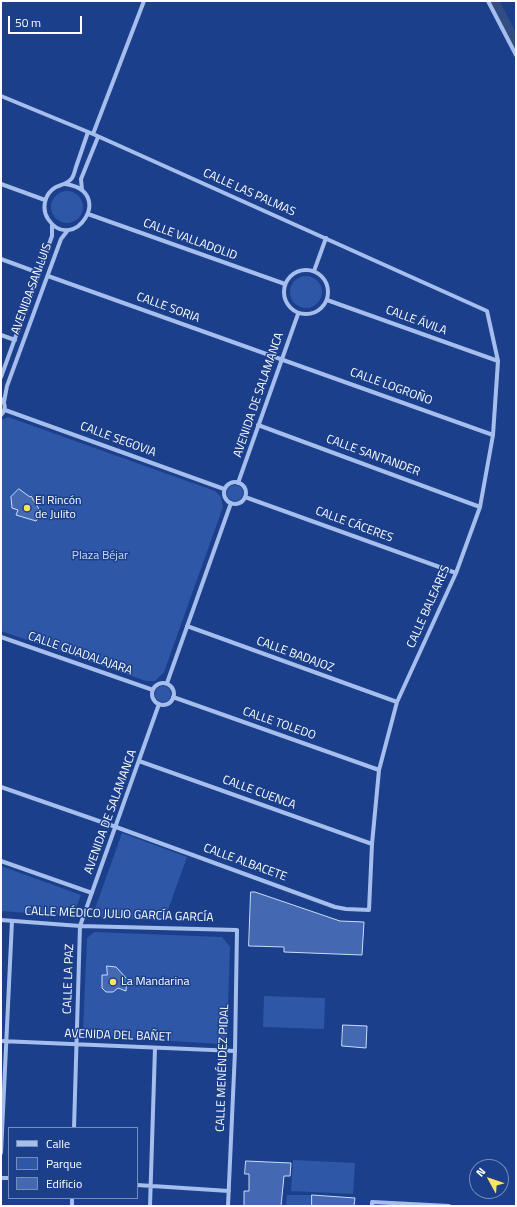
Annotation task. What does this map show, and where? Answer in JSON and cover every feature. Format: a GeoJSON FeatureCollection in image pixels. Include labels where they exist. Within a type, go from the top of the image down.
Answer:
{"type":"FeatureCollection","features":[{"type":"Feature","properties":{"kind":"street"},"geometry":{"type":"LineString","coordinates":[[93,134],[144,1]]}},
{"type":"Feature","properties":{"kind":"street"},"geometry":{"type":"LineString","coordinates":[[488,1],[516,55]]}},
{"type":"Feature","properties":{"kind":"street","name":"CALLE LAS PALMAS"},"geometry":{"type":"LineString","coordinates":[[1,96],[93,134],[487,310]]}},
{"type":"Feature","properties":{"kind":"street"},"geometry":{"type":"LineString","coordinates":[[65,184],[82,190],[87,197],[89,205],[88,214],[84,222],[77,227],[68,230],[60,229],[52,224],[46,217],[44,209],[45,200],[50,192],[65,184],[72,178],[88,132]]}},
{"type":"Feature","properties":{"kind":"street"},"geometry":{"type":"LineString","coordinates":[[82,190],[81,179],[98,137]]}},
{"type":"Feature","properties":{"kind":"street"},"geometry":{"type":"LineString","coordinates":[[1,184],[45,200]]}},
{"type":"Feature","properties":{"kind":"street","name":"CALLE VALLADOLID"},"geometry":{"type":"LineString","coordinates":[[88,214],[285,284]]}},
{"type":"Feature","properties":{"kind":"street","name":"AVENIDA SAN LUIS"},"geometry":{"type":"LineString","coordinates":[[1,377],[52,236],[52,224]]}},
{"type":"Feature","properties":{"kind":"street","name":"AVENIDA SAN LUIS"},"geometry":{"type":"LineString","coordinates":[[4,410],[2,401],[7,386],[61,239],[68,230]]}},
{"type":"Feature","properties":{"kind":"street"},"geometry":{"type":"LineString","coordinates":[[314,271],[326,238]]}},
{"type":"Feature","properties":{"kind":"street"},"geometry":{"type":"LineString","coordinates":[[1,259],[39,273]]}},
{"type":"Feature","properties":{"kind":"street"},"geometry":{"type":"LineString","coordinates":[[305,270],[314,271],[327,283],[329,291],[327,300],[323,308],[316,313],[307,315],[298,314],[291,309],[286,302],[283,293],[285,284],[289,277],[296,272],[305,270]]}},
{"type":"Feature","properties":{"kind":"street","name":"CALLE SORIA"},"geometry":{"type":"LineString","coordinates":[[48,276],[282,359]]}},
{"type":"Feature","properties":{"kind":"street","name":"CALLE ÁVILA"},"geometry":{"type":"LineString","coordinates":[[327,300],[498,361]]}},
{"type":"Feature","properties":{"kind":"street","name":"CALLE BALEARES"},"geometry":{"type":"LineString","coordinates":[[368,910],[379,770],[396,702],[456,573],[480,507],[493,435],[498,361],[487,310]]}},
{"type":"Feature","properties":{"kind":"street","name":"AVENIDA DE SALAMANCA"},"geometry":{"type":"LineString","coordinates":[[238,483],[298,314]]}},
{"type":"Feature","properties":{"kind":"street"},"geometry":{"type":"LineString","coordinates":[[1,335],[15,340]]}},
{"type":"Feature","properties":{"kind":"street","name":"CALLE LOGROÑO"},"geometry":{"type":"LineString","coordinates":[[282,359],[493,435]]}},
{"type":"Feature","properties":{"kind":"street"},"geometry":{"type":"LineString","coordinates":[[1,415],[4,410]]}},
{"type":"Feature","properties":{"kind":"street","name":"CALLE SEGOVIA"},"geometry":{"type":"LineString","coordinates":[[4,410],[224,489]]}},
{"type":"Feature","properties":{"kind":"street","name":"CALLE SANTANDER"},"geometry":{"type":"LineString","coordinates":[[258,425],[480,507]]}},
{"type":"Feature","properties":{"kind":"street"},"geometry":{"type":"LineString","coordinates":[[230,483],[238,483],[244,488],[245,496],[239,503],[231,503],[225,497],[224,489],[230,483]]}},
{"type":"Feature","properties":{"kind":"street","name":"CALLE CÁCERES"},"geometry":{"type":"LineString","coordinates":[[245,496],[456,573]]}},
{"type":"Feature","properties":{"kind":"street"},"geometry":{"type":"LineString","coordinates":[[167,683],[231,503]]}},
{"type":"Feature","properties":{"kind":"street","name":"CALLE BADAJOZ"},"geometry":{"type":"LineString","coordinates":[[187,626],[396,702]]}},
{"type":"Feature","properties":{"kind":"street","name":"CALLE GUADALAJARA"},"geometry":{"type":"LineString","coordinates":[[1,637],[153,690]]}},
{"type":"Feature","properties":{"kind":"street"},"geometry":{"type":"LineString","coordinates":[[167,683],[173,689],[173,697],[167,703],[159,704],[153,698],[153,690],[158,684],[167,683]]}},
{"type":"Feature","properties":{"kind":"street","name":"CALLE TOLEDO"},"geometry":{"type":"LineString","coordinates":[[173,697],[379,770]]}},
{"type":"Feature","properties":{"kind":"street","name":"AVENIDA DE SALAMANCA"},"geometry":{"type":"LineString","coordinates":[[80,926],[159,704]]}},
{"type":"Feature","properties":{"kind":"street","name":"CALLE CUENCA"},"geometry":{"type":"LineString","coordinates":[[139,761],[372,844]]}},
{"type":"Feature","properties":{"kind":"street","name":"CALLE ALBACETE"},"geometry":{"type":"LineString","coordinates":[[1,787],[116,827],[335,907],[368,910]]}},
{"type":"Feature","properties":{"kind":"street"},"geometry":{"type":"LineString","coordinates":[[1,861],[92,893]]}},
{"type":"Feature","properties":{"kind":"street","name":"CALLE MÉDICO JULIO GARCÍA GARCÍA"},"geometry":{"type":"LineString","coordinates":[[1,920],[80,926],[237,930]]}},
{"type":"Feature","properties":{"kind":"street"},"geometry":{"type":"LineString","coordinates":[[1,1152],[4,1041],[12,921]]}},
{"type":"Feature","properties":{"kind":"street","name":"CALLE LA PAZ"},"geometry":{"type":"LineString","coordinates":[[74,1127],[80,926]]}},
{"type":"Feature","properties":{"kind":"street","name":"CALLE MENÉNDEZ PIDAL"},"geometry":{"type":"LineString","coordinates":[[228,1206],[237,930]]}},
{"type":"Feature","properties":{"kind":"street","name":"AVENIDA DEL BAÑET"},"geometry":{"type":"LineString","coordinates":[[4,1041],[234,1051]]}},
{"type":"Feature","properties":{"kind":"street"},"geometry":{"type":"LineString","coordinates":[[150,1206],[155,1048]]}},
{"type":"Feature","properties":{"kind":"street"},"geometry":{"type":"LineString","coordinates":[[138,1186],[229,1191]]}},
{"type":"Feature","properties":{"kind":"street"},"geometry":{"type":"LineString","coordinates":[[372,1204],[449,1206]]}},
{"type":"Feature","properties":{"kind":"green space"},"geometry":{"type":"Polygon","coordinates":[[[67,191],[73,192],[80,198],[83,207],[82,213],[76,220],[67,223],[61,222],[54,216],[51,207],[52,201],[58,194],[67,191]]]}},
{"type":"Feature","properties":{"kind":"green space"},"geometry":{"type":"Polygon","coordinates":[[[306,276],[312,277],[319,283],[322,292],[321,298],[315,305],[306,308],[300,307],[293,301],[290,292],[291,286],[297,279],[306,276]]]}},
{"type":"Feature","properties":{"kind":"green space","name":"Plaza Béjar"},"geometry":{"type":"Polygon","coordinates":[[[8,417],[215,491],[221,497],[223,507],[164,672],[155,681],[146,681],[1,631],[1,420],[8,417]]]}},
{"type":"Feature","properties":{"kind":"green space"},"geometry":{"type":"Polygon","coordinates":[[[235,485],[242,490],[243,493],[238,500],[235,501],[228,496],[227,493],[232,486],[235,485]]]}},
{"type":"Feature","properties":{"kind":"green space"},"geometry":{"type":"Polygon","coordinates":[[[163,686],[170,691],[171,694],[166,701],[163,702],[156,697],[155,694],[160,687],[163,686]]]}},
{"type":"Feature","properties":{"kind":"green space"},"geometry":{"type":"Polygon","coordinates":[[[122,833],[187,857],[164,921],[92,917],[122,833]]]}},
{"type":"Feature","properties":{"kind":"green space"},"geometry":{"type":"Polygon","coordinates":[[[1,866],[81,895],[73,916],[1,911],[1,866]]]}},
{"type":"Feature","properties":{"kind":"green space"},"geometry":{"type":"Polygon","coordinates":[[[94,932],[222,937],[230,947],[227,1036],[220,1044],[90,1036],[83,1029],[87,938],[94,932]]]}},
{"type":"Feature","properties":{"kind":"green space"},"geometry":{"type":"Polygon","coordinates":[[[264,996],[325,998],[324,1029],[263,1027],[264,996]]]}},
{"type":"Feature","properties":{"kind":"green space"},"geometry":{"type":"Polygon","coordinates":[[[293,1160],[355,1163],[353,1194],[291,1191],[293,1160]]]}},
{"type":"Feature","properties":{"kind":"green space"},"geometry":{"type":"Polygon","coordinates":[[[287,1195],[312,1195],[312,1206],[286,1206],[287,1195]]]}},
{"type":"Feature","properties":{"kind":"building"},"geometry":{"type":"Polygon","coordinates":[[[19,489],[30,497],[31,496],[42,514],[36,521],[16,515],[18,510],[12,508],[11,497],[19,489]]]}},
{"type":"Feature","properties":{"kind":"building"},"geometry":{"type":"Polygon","coordinates":[[[251,892],[255,892],[340,921],[364,922],[362,955],[284,952],[284,947],[249,946],[251,892]]]}},
{"type":"Feature","properties":{"kind":"building"},"geometry":{"type":"Polygon","coordinates":[[[107,966],[116,967],[127,979],[126,991],[118,988],[113,992],[106,992],[102,988],[102,975],[107,975],[107,966]]]}},
{"type":"Feature","properties":{"kind":"building"},"geometry":{"type":"Polygon","coordinates":[[[343,1025],[367,1026],[366,1048],[342,1046],[343,1025]]]}},
{"type":"Feature","properties":{"kind":"building"},"geometry":{"type":"Polygon","coordinates":[[[246,1161],[291,1163],[290,1176],[284,1176],[281,1206],[244,1206],[244,1191],[249,1191],[249,1174],[245,1174],[246,1161]]]}},
{"type":"Feature","properties":{"kind":"building"},"geometry":{"type":"Polygon","coordinates":[[[312,1195],[355,1198],[354,1206],[312,1206],[312,1195]]]}},
{"type":"Feature","properties":{"kind":"waterway"},"geometry":{"type":"LineString","coordinates":[[494,1],[516,44]]}},
{"type":"Feature","properties":{"kind":"place","name":"El Rincón de Julito"},"geometry":{"type":"Point","coordinates":[27,508]}},
{"type":"Feature","properties":{"kind":"place","name":"La Mandarina"},"geometry":{"type":"Point","coordinates":[113,982]}}]}
